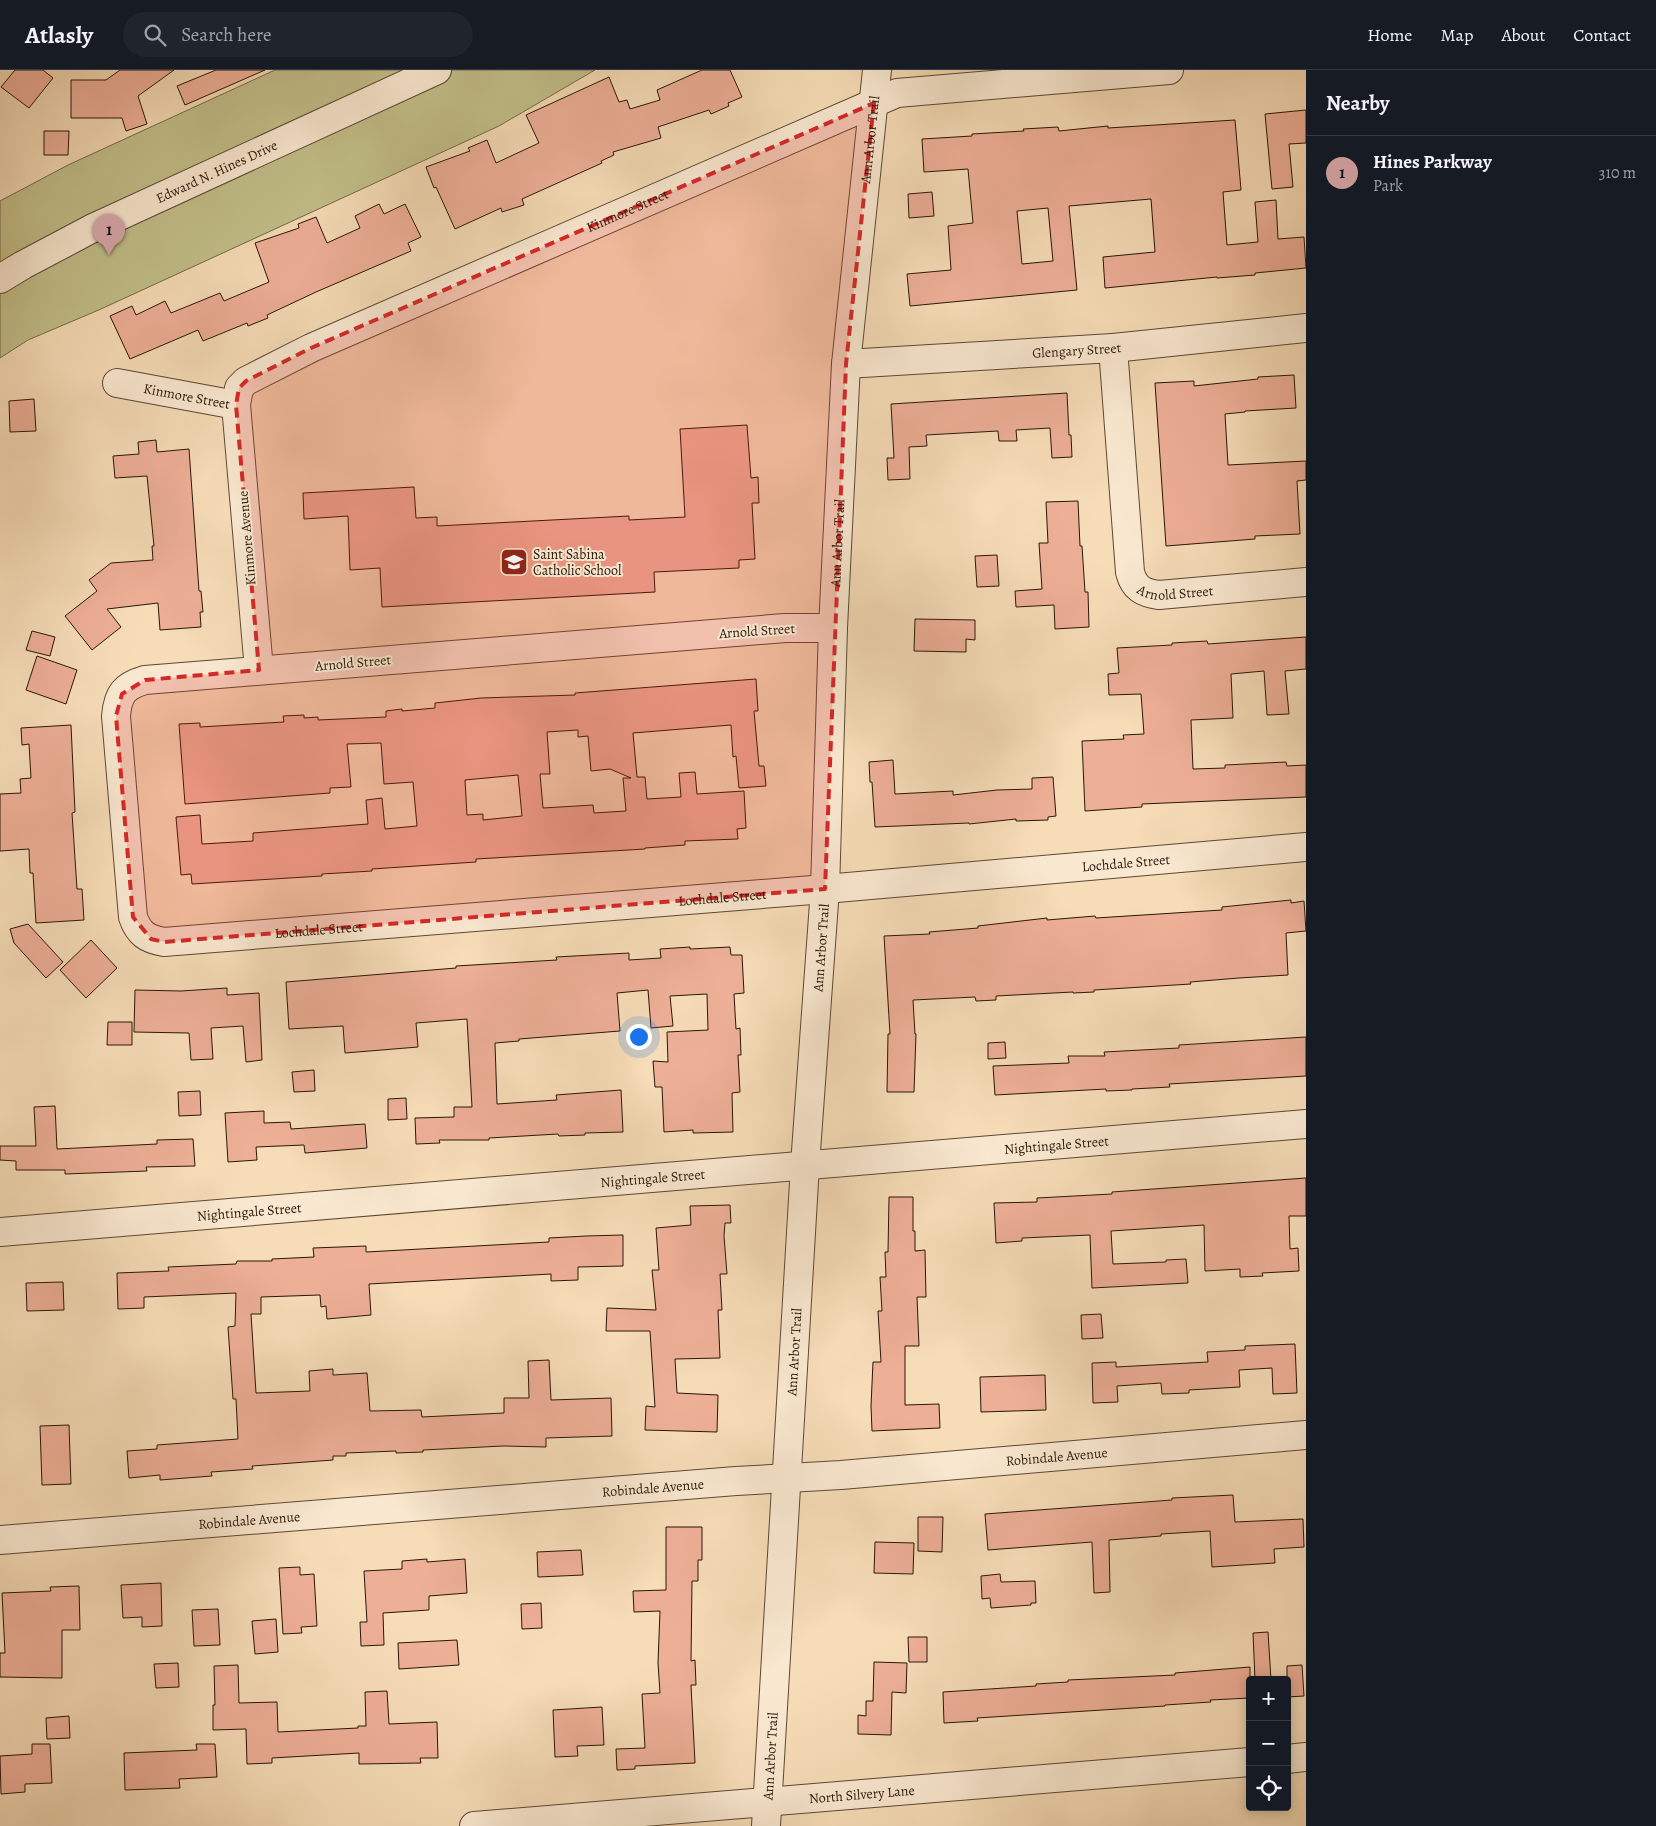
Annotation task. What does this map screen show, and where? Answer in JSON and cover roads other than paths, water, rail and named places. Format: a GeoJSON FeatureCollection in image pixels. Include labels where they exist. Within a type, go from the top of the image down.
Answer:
{"type":"FeatureCollection","features":[{"type":"Feature","properties":{"kind":"street","name":"Edward N. Hines Drive"},"geometry":{"type":"LineString","coordinates":[[0,279],[91,229],[437,70]]}},
{"type":"Feature","properties":{"kind":"street","name":"Ann Arbor Trail"},"geometry":{"type":"LineString","coordinates":[[766,1814],[805,1165],[825,889],[832,628],[846,364],[877,70]]}},
{"type":"Feature","properties":{"kind":"street","name":"Kinmore Street"},"geometry":{"type":"LineString","coordinates":[[117,383],[236,405],[239,388],[246,381],[311,348],[897,94],[1169,70]]}},
{"type":"Feature","properties":{"kind":"street","name":"Glengary Street"},"geometry":{"type":"LineString","coordinates":[[846,364],[1113,348],[1306,328]]}},
{"type":"Feature","properties":{"kind":"street","name":"Arnold Street"},"geometry":{"type":"LineString","coordinates":[[1113,348],[1130,572],[1136,586],[1149,594],[1158,595],[1306,582]]}},
{"type":"Feature","properties":{"kind":"street","name":"Kinmore Avenue"},"geometry":{"type":"LineString","coordinates":[[236,405],[259,670]]}},
{"type":"Feature","properties":{"kind":"street","name":"Arnold Street"},"geometry":{"type":"LineString","coordinates":[[142,933],[135,925],[133,917],[116,716],[118,702],[127,688],[134,683],[145,680],[259,670],[785,628],[832,628]]}},
{"type":"Feature","properties":{"kind":"street","name":"Lochdale Street"},"geometry":{"type":"LineString","coordinates":[[142,933],[151,940],[164,942],[825,889],[1306,847]]}},
{"type":"Feature","properties":{"kind":"street","name":"Nightingale Street"},"geometry":{"type":"LineString","coordinates":[[0,1232],[1306,1124]]}},
{"type":"Feature","properties":{"kind":"street","name":"Robindale Avenue"},"geometry":{"type":"LineString","coordinates":[[0,1540],[716,1482],[787,1479],[1306,1435]]}},
{"type":"Feature","properties":{"kind":"street"},"geometry":{"type":"LineString","coordinates":[[1291,1759],[1306,1757]]}},
{"type":"Feature","properties":{"kind":"street","name":"North Silvery Lane"},"geometry":{"type":"LineString","coordinates":[[474,1826],[766,1814],[1246,1762]]}},
{"type":"Feature","properties":{"kind":"place","name":"Hines Parkway"},"geometry":{"type":"Point","coordinates":[109,255]}},
{"type":"Feature","properties":{"kind":"place","name":"Saint Sabina Catholic School"},"geometry":{"type":"Point","coordinates":[514,562]}}]}
